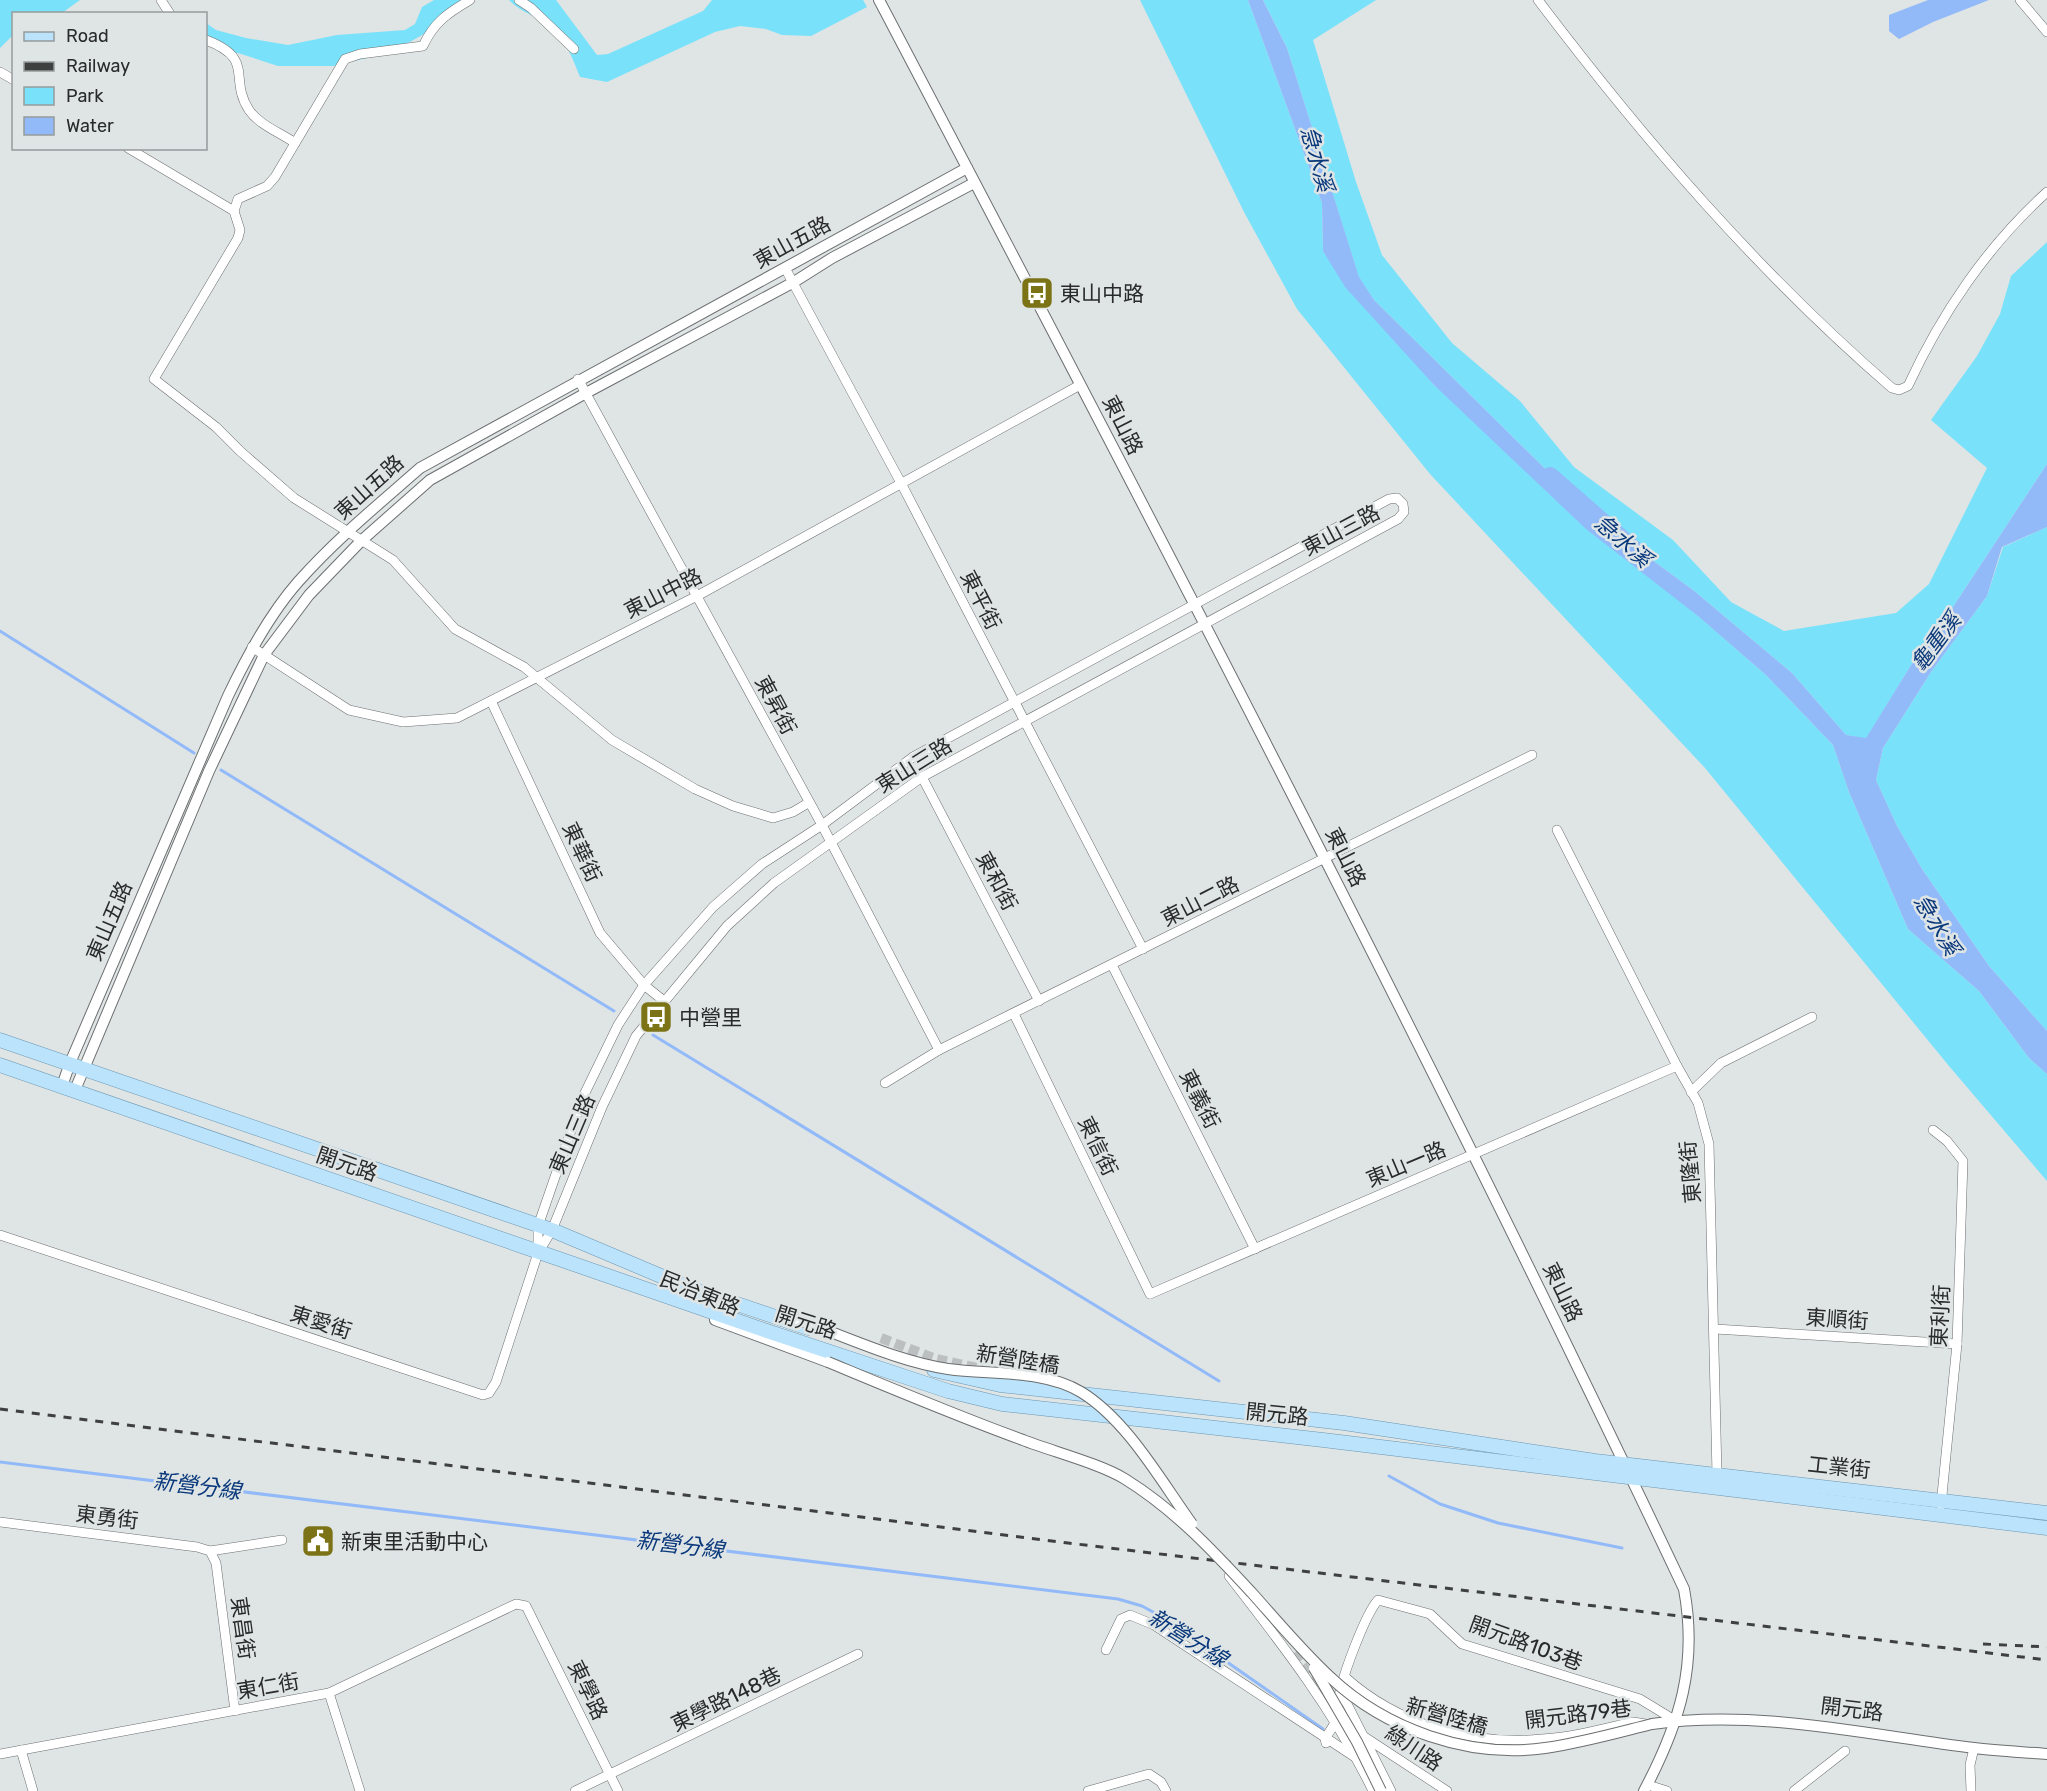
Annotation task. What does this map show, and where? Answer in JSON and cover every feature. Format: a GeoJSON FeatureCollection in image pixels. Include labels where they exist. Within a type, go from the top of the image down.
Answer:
{"type":"FeatureCollection","features":[{"type":"Feature","properties":{"kind":"main road","name":"開元路"},"geometry":{"type":"LineString","coordinates":[[0,1040],[552,1230],[687,1287],[938,1372],[1000,1386],[1344,1423],[1625,1464]]}},
{"type":"Feature","properties":{"kind":"main road","name":"開元路"},"geometry":{"type":"LineString","coordinates":[[0,1065],[538,1253],[948,1391],[1002,1404],[1323,1440],[1632,1479]]}},
{"type":"Feature","properties":{"kind":"main road","name":"工業街"},"geometry":{"type":"LineString","coordinates":[[1625,1464],[2047,1513]]}},
{"type":"Feature","properties":{"kind":"main road","name":"工業街"},"geometry":{"type":"LineString","coordinates":[[1632,1479],[2047,1528]]}},
{"type":"Feature","properties":{"kind":"street"},"geometry":{"type":"LineString","coordinates":[[470,0],[442,17],[432,27],[423,46],[360,54],[345,59],[267,186],[238,199],[234,211],[240,230],[238,238],[154,379],[216,427],[240,452],[294,498],[393,560],[455,629],[500,651],[536,677],[612,740],[695,789],[733,806],[772,818],[793,812],[808,803]]}},
{"type":"Feature","properties":{"kind":"street"},"geometry":{"type":"LineString","coordinates":[[519,0],[531,8],[574,49]]}},
{"type":"Feature","properties":{"kind":"street","name":"東山路"},"geometry":{"type":"LineString","coordinates":[[879,0],[1325,859],[1475,1154],[1684,1589],[1690,1642],[1685,1694],[1676,1721],[1646,1788]]}},
{"type":"Feature","properties":{"kind":"street"},"geometry":{"type":"LineString","coordinates":[[1538,0],[1599,80],[1714,214],[1842,344],[1892,388],[1899,390],[1908,386],[1958,297],[1995,247],[2047,192]]}},
{"type":"Feature","properties":{"kind":"street"},"geometry":{"type":"LineString","coordinates":[[2020,0],[2047,32]]}},
{"type":"Feature","properties":{"kind":"street"},"geometry":{"type":"LineString","coordinates":[[207,41],[230,53],[237,62],[243,97],[249,110],[256,118],[295,143]]}},
{"type":"Feature","properties":{"kind":"street"},"geometry":{"type":"LineString","coordinates":[[131,150],[234,211]]}},
{"type":"Feature","properties":{"kind":"street","name":"東山五路"},"geometry":{"type":"LineString","coordinates":[[69,1088],[70,1063],[197,764],[252,647],[297,582],[347,533],[420,468],[578,379],[967,168]]}},
{"type":"Feature","properties":{"kind":"street","name":"東山五路"},"geometry":{"type":"LineString","coordinates":[[69,1088],[84,1068],[209,771],[264,655],[309,595],[361,541],[430,480],[586,393],[795,282],[832,258],[974,183]]}},
{"type":"Feature","properties":{"kind":"street","name":"東平街"},"geometry":{"type":"LineString","coordinates":[[785,268],[795,282],[901,483],[1143,950]]}},
{"type":"Feature","properties":{"kind":"street","name":"東昇街"},"geometry":{"type":"LineString","coordinates":[[578,379],[822,825],[939,1050]]}},
{"type":"Feature","properties":{"kind":"street","name":"東山中路"},"geometry":{"type":"LineString","coordinates":[[252,647],[349,710],[403,723],[457,718],[698,596],[1080,385]]}},
{"type":"Feature","properties":{"kind":"street","name":"東山三路"},"geometry":{"type":"LineString","coordinates":[[1397,498],[1403,504],[1404,512],[1398,519],[922,777],[774,883],[727,926],[636,1036],[602,1107],[552,1230],[538,1253],[538,1226],[582,1099],[618,1025],[644,986],[713,907],[762,864],[822,825],[913,757],[1389,499],[1397,498]]}},
{"type":"Feature","properties":{"kind":"street","name":"東華街"},"geometry":{"type":"LineString","coordinates":[[491,701],[600,933],[644,986],[664,1001]]}},
{"type":"Feature","properties":{"kind":"street","name":"東山二路"},"geometry":{"type":"LineString","coordinates":[[885,1083],[939,1050],[1532,755]]}},
{"type":"Feature","properties":{"kind":"street","name":"東和街"},"geometry":{"type":"LineString","coordinates":[[922,777],[1039,1001]]}},
{"type":"Feature","properties":{"kind":"street","name":"東隆街"},"geometry":{"type":"LineString","coordinates":[[1557,830],[1698,1103],[1709,1144],[1717,1474]]}},
{"type":"Feature","properties":{"kind":"street","name":"東義街"},"geometry":{"type":"LineString","coordinates":[[1112,965],[1255,1249]]}},
{"type":"Feature","properties":{"kind":"street","name":"東信街"},"geometry":{"type":"LineString","coordinates":[[1014,1014],[1150,1294]]}},
{"type":"Feature","properties":{"kind":"street"},"geometry":{"type":"LineString","coordinates":[[1691,1092],[1721,1063],[1812,1017]]}},
{"type":"Feature","properties":{"kind":"street","name":"東山一路"},"geometry":{"type":"LineString","coordinates":[[1150,1294],[1677,1066]]}},
{"type":"Feature","properties":{"kind":"street","name":"東利街"},"geometry":{"type":"LineString","coordinates":[[1933,1130],[1947,1141],[1963,1161],[1957,1344],[1940,1515]]}},
{"type":"Feature","properties":{"kind":"street","name":"東愛街"},"geometry":{"type":"LineString","coordinates":[[0,1235],[483,1395],[489,1392],[496,1382],[538,1253]]}},
{"type":"Feature","properties":{"kind":"street","name":"開元路"},"geometry":{"type":"LineString","coordinates":[[597,1248],[796,1319]]}},
{"type":"Feature","properties":{"kind":"street","name":"民治東路"},"geometry":{"type":"LineString","coordinates":[[592,1271],[828,1362]]}},
{"type":"Feature","properties":{"kind":"street","name":"新營陸橋"},"geometry":{"type":"LineString","coordinates":[[796,1319],[894,1354],[946,1368],[1052,1381],[1080,1391],[1103,1408],[1119,1425],[1204,1541]]}},
{"type":"Feature","properties":{"kind":"street","name":"東順街"},"geometry":{"type":"LineString","coordinates":[[1715,1329],[1957,1344]]}},
{"type":"Feature","properties":{"kind":"street","name":"新營陸橋"},"geometry":{"type":"LineString","coordinates":[[828,1362],[949,1413],[1122,1477],[1165,1506],[1204,1541],[1329,1677],[1372,1709],[1424,1734],[1465,1745],[1502,1750],[1543,1749],[1652,1725]]}},
{"type":"Feature","properties":{"kind":"street"},"geometry":{"type":"LineString","coordinates":[[973,1429],[997,1429]]}},
{"type":"Feature","properties":{"kind":"street","name":"東勇街"},"geometry":{"type":"LineString","coordinates":[[0,1522],[186,1545],[210,1551]]}},
{"type":"Feature","properties":{"kind":"street"},"geometry":{"type":"LineString","coordinates":[[210,1551],[282,1540]]}},
{"type":"Feature","properties":{"kind":"street","name":"東昌街"},"geometry":{"type":"LineString","coordinates":[[210,1551],[216,1563],[235,1711]]}},
{"type":"Feature","properties":{"kind":"street"},"geometry":{"type":"LineString","coordinates":[[1229,1576],[1290,1654],[1337,1723],[1373,1791]]}},
{"type":"Feature","properties":{"kind":"street","name":"開元路103巷"},"geometry":{"type":"LineString","coordinates":[[1337,1723],[1340,1691],[1369,1610],[1378,1600],[1431,1614],[1462,1644],[1640,1699],[1676,1721]]}},
{"type":"Feature","properties":{"kind":"street","name":"東仁街"},"geometry":{"type":"LineString","coordinates":[[0,1754],[330,1693],[510,1606],[516,1604],[526,1606]]}},
{"type":"Feature","properties":{"kind":"street","name":"東學路"},"geometry":{"type":"LineString","coordinates":[[526,1606],[618,1791]]}},
{"type":"Feature","properties":{"kind":"street"},"geometry":{"type":"LineString","coordinates":[[1106,1650],[1121,1619],[1130,1615],[1154,1624],[1188,1644],[1325,1741],[1358,1759]]}},
{"type":"Feature","properties":{"kind":"street","name":"新營陸橋"},"geometry":{"type":"LineString","coordinates":[[1295,1641],[1338,1707],[1382,1791]]}},
{"type":"Feature","properties":{"kind":"street","name":"東學路148巷"},"geometry":{"type":"LineString","coordinates":[[575,1791],[858,1654]]}},
{"type":"Feature","properties":{"kind":"street","name":"開元路79巷"},"geometry":{"type":"LineString","coordinates":[[1345,1677],[1362,1692],[1391,1711],[1424,1724],[1463,1735],[1500,1740],[1541,1740],[1633,1722],[1652,1725]]}},
{"type":"Feature","properties":{"kind":"street"},"geometry":{"type":"LineString","coordinates":[[1340,1691],[1391,1791]]}},
{"type":"Feature","properties":{"kind":"street"},"geometry":{"type":"LineString","coordinates":[[330,1693],[360,1791]]}},
{"type":"Feature","properties":{"kind":"street","name":"開元路"},"geometry":{"type":"LineString","coordinates":[[1652,1725],[1704,1719],[1844,1728],[1974,1748],[2047,1754]]}},
{"type":"Feature","properties":{"kind":"street"},"geometry":{"type":"LineString","coordinates":[[1325,1741],[1337,1723]]}},
{"type":"Feature","properties":{"kind":"street","name":"綠川路"},"geometry":{"type":"LineString","coordinates":[[1362,1735],[1446,1791]]}},
{"type":"Feature","properties":{"kind":"street"},"geometry":{"type":"LineString","coordinates":[[1971,1791],[1970,1766],[1974,1748]]}},
{"type":"Feature","properties":{"kind":"street"},"geometry":{"type":"LineString","coordinates":[[21,1750],[33,1791]]}},
{"type":"Feature","properties":{"kind":"street"},"geometry":{"type":"LineString","coordinates":[[1794,1791],[1845,1750]]}},
{"type":"Feature","properties":{"kind":"street"},"geometry":{"type":"LineString","coordinates":[[1088,1791],[1144,1774],[1155,1777],[1166,1791]]}},
{"type":"Feature","properties":{"kind":"street"},"geometry":{"type":"LineString","coordinates":[[1646,1788],[1667,1791]]}},
{"type":"Feature","properties":{"kind":"green space"},"geometry":{"type":"Polygon","coordinates":[[[0,0],[80,0],[63,12],[12,12],[12,36],[0,48],[0,0]]]}},
{"type":"Feature","properties":{"kind":"green space"},"geometry":{"type":"Polygon","coordinates":[[[434,0],[469,0],[440,25],[392,52],[333,66],[278,66],[238,53],[221,53],[207,44],[207,24],[216,30],[246,38],[288,45],[337,35],[405,30],[415,24],[422,7],[434,0]]]}},
{"type":"Feature","properties":{"kind":"green space"},"geometry":{"type":"Polygon","coordinates":[[[509,0],[556,0],[597,55],[608,54],[703,11],[712,0],[863,0],[867,7],[811,36],[782,35],[766,29],[740,26],[715,32],[607,82],[580,77],[569,50],[557,33],[509,0]]]}},
{"type":"Feature","properties":{"kind":"green space"},"geometry":{"type":"Polygon","coordinates":[[[1140,0],[1248,0],[1322,203],[1323,251],[1434,385],[1766,675],[1833,745],[1849,792],[1908,929],[1979,991],[2029,1058],[2047,1074],[2047,1181],[1949,1066],[1705,768],[1430,474],[1297,309],[1244,212],[1140,0]]]}},
{"type":"Feature","properties":{"kind":"green space"},"geometry":{"type":"Polygon","coordinates":[[[1263,0],[1376,0],[1313,40],[1356,182],[1382,255],[1452,343],[1520,401],[1574,467],[1673,540],[1731,602],[1784,631],[1896,613],[1929,584],[1987,468],[1931,420],[1977,356],[2000,314],[2011,276],[2047,242],[2047,464],[1949,613],[1913,662],[1866,739],[1846,735],[1792,673],[1693,590],[1595,518],[1374,300],[1359,278],[1287,48],[1263,0]]]}},
{"type":"Feature","properties":{"kind":"green space"},"geometry":{"type":"Polygon","coordinates":[[[2047,527],[2047,1031],[1989,966],[1922,869],[1897,826],[1876,780],[1883,748],[1931,672],[1987,596],[2003,547],[2047,527]]]}},
{"type":"Feature","properties":{"kind":"water","name":"龜重溪"},"geometry":{"type":"Polygon","coordinates":[[[1248,0],[1263,0],[1287,48],[1359,277],[1374,300],[1595,518],[1693,590],[1792,673],[1846,735],[1866,738],[1913,662],[1949,613],[2047,464],[2047,527],[2002,547],[1987,596],[1931,672],[1883,748],[1876,780],[1897,826],[1922,869],[1989,966],[2047,1031],[2047,1074],[2029,1058],[1979,991],[1908,929],[1849,792],[1833,745],[1766,675],[1698,616],[1586,529],[1434,385],[1345,287],[1323,251],[1322,203],[1248,0]]]}},
{"type":"Feature","properties":{"kind":"water"},"geometry":{"type":"Polygon","coordinates":[[[1928,0],[1989,0],[1933,22],[1899,39],[1889,31],[1889,15],[1928,0]]]}},
{"type":"Feature","properties":{"kind":"waterway","name":"急水溪"},"geometry":{"type":"LineString","coordinates":[[1550,476],[1636,551]]}},
{"type":"Feature","properties":{"kind":"waterway"},"geometry":{"type":"LineString","coordinates":[[0,631],[194,753]]}},
{"type":"Feature","properties":{"kind":"waterway"},"geometry":{"type":"LineString","coordinates":[[221,770],[614,1011]]}},
{"type":"Feature","properties":{"kind":"waterway"},"geometry":{"type":"LineString","coordinates":[[653,1035],[1219,1381]]}},
{"type":"Feature","properties":{"kind":"waterway","name":"新營分線"},"geometry":{"type":"LineString","coordinates":[[0,1462],[1118,1599],[1142,1606],[1164,1618],[1323,1729]]}},
{"type":"Feature","properties":{"kind":"waterway"},"geometry":{"type":"LineString","coordinates":[[1389,1476],[1440,1504],[1498,1523],[1622,1548]]}},
{"type":"Feature","properties":{"kind":"tunnel"},"geometry":{"type":"LineString","coordinates":[[881,1338],[936,1359],[982,1369]]}},
{"type":"Feature","properties":{"kind":"tunnel"},"geometry":{"type":"LineString","coordinates":[[1293,1654],[1327,1696]]}},
{"type":"Feature","properties":{"kind":"railway"},"geometry":{"type":"LineString","coordinates":[[0,1409],[1068,1543],[2047,1660]]}},
{"type":"Feature","properties":{"kind":"railway"},"geometry":{"type":"LineString","coordinates":[[1983,1644],[2047,1647]]}},
{"type":"Feature","properties":{"kind":"place","name":"東山中路"},"geometry":{"type":"Point","coordinates":[1037,293]}},
{"type":"Feature","properties":{"kind":"place","name":"中營里"},"geometry":{"type":"Point","coordinates":[656,1017]}},
{"type":"Feature","properties":{"kind":"place","name":"新東里活動中心"},"geometry":{"type":"Point","coordinates":[318,1541]}}]}
